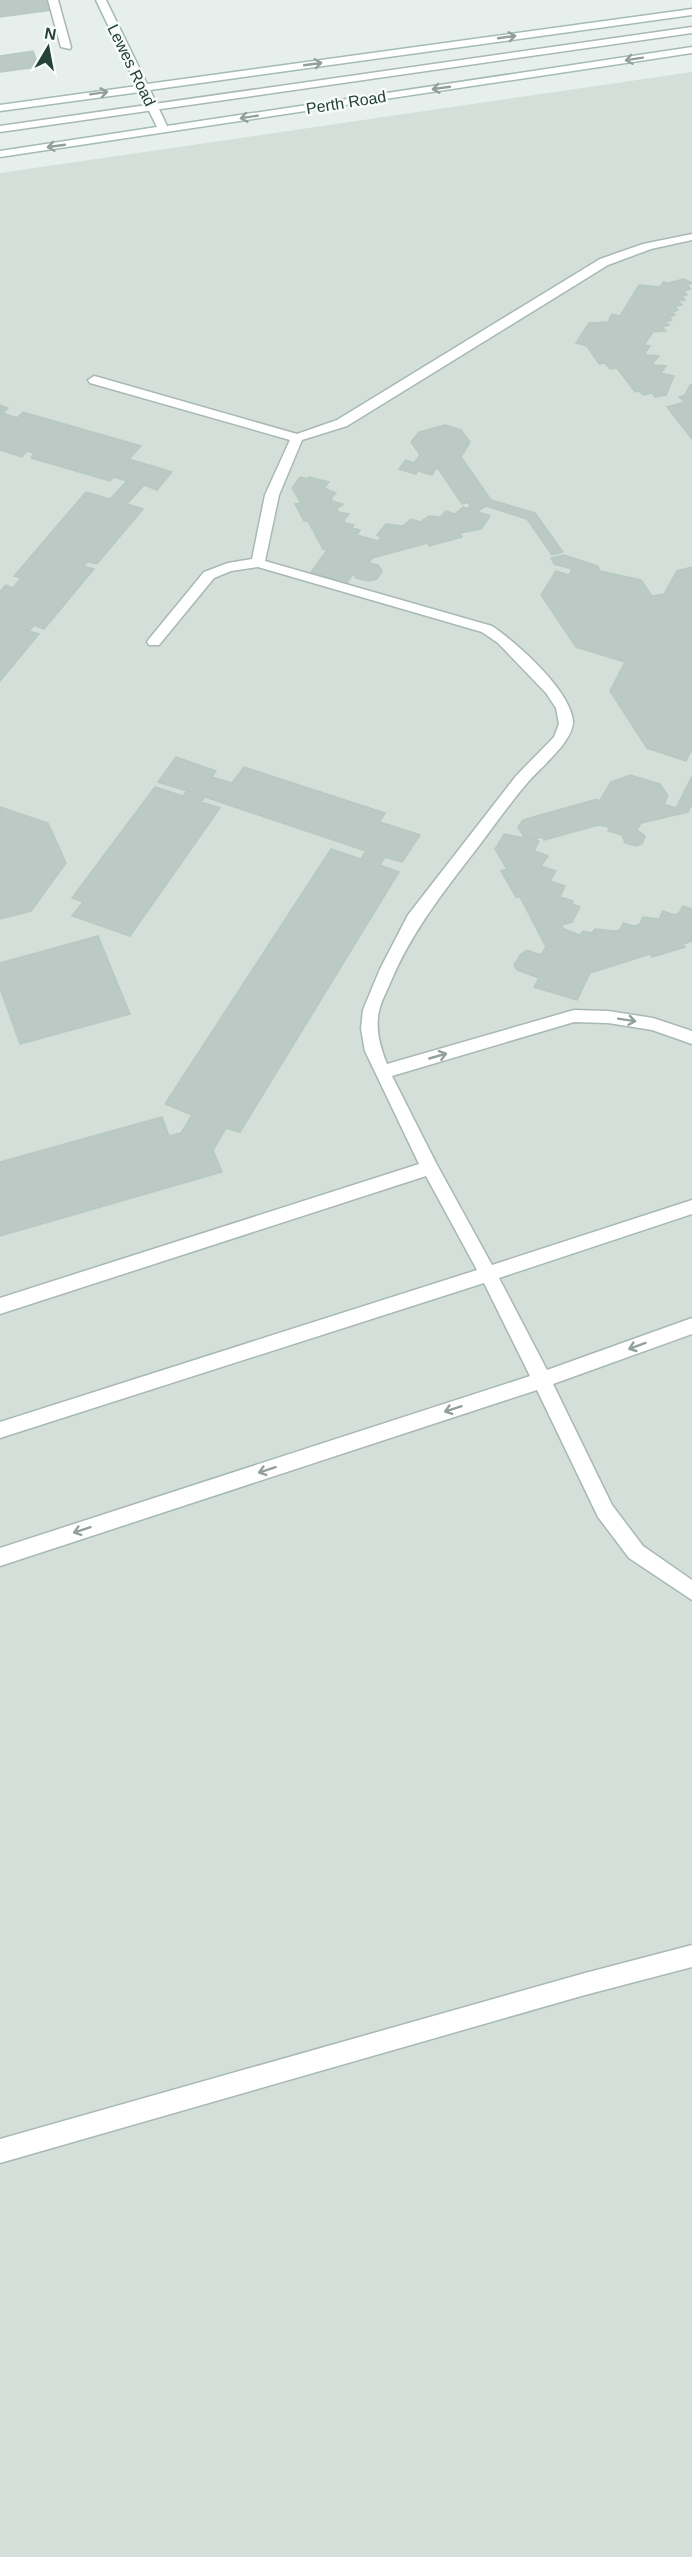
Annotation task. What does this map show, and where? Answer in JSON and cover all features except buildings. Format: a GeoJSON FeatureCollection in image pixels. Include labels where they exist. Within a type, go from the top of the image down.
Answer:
{"type":"FeatureCollection","features":[{"type":"Feature","properties":{"kind":"main road"},"geometry":{"type":"LineString","coordinates":[[52,0],[66,47]]}},
{"type":"Feature","properties":{"kind":"main road","name":"Lewes Road"},"geometry":{"type":"LineString","coordinates":[[101,0],[164,130]]}},
{"type":"Feature","properties":{"kind":"main road"},"geometry":{"type":"LineString","coordinates":[[0,108],[692,12]]}},
{"type":"Feature","properties":{"kind":"main road"},"geometry":{"type":"LineString","coordinates":[[0,129],[692,30]]}},
{"type":"Feature","properties":{"kind":"main road","name":"Perth Road"},"geometry":{"type":"LineString","coordinates":[[0,154],[692,50]]}},
{"type":"Feature","properties":{"kind":"main road"},"geometry":{"type":"LineString","coordinates":[[94,380],[297,438],[342,423],[604,262],[662,240],[692,237]]}},
{"type":"Feature","properties":{"kind":"main road"},"geometry":{"type":"LineString","coordinates":[[258,563],[272,495],[297,438]]}},
{"type":"Feature","properties":{"kind":"main road"},"geometry":{"type":"LineString","coordinates":[[154,642],[208,575],[228,567],[258,563],[487,629],[503,640],[551,690],[563,708],[566,724],[560,739],[521,780],[414,919],[388,969],[371,1010],[369,1029],[373,1051],[382,1072],[542,1380],[605,1511],[636,1552],[690,1587]]}},
{"type":"Feature","properties":{"kind":"main road"},"geometry":{"type":"LineString","coordinates":[[382,1072],[574,1016],[608,1017],[653,1024],[692,1038]]}},
{"type":"Feature","properties":{"kind":"main road"},"geometry":{"type":"LineString","coordinates":[[0,1306],[430,1168]]}},
{"type":"Feature","properties":{"kind":"main road"},"geometry":{"type":"LineString","coordinates":[[0,1430],[692,1207]]}},
{"type":"Feature","properties":{"kind":"main road"},"geometry":{"type":"LineString","coordinates":[[0,1557],[542,1380],[692,1326]]}},
{"type":"Feature","properties":{"kind":"main road"},"geometry":{"type":"LineString","coordinates":[[0,2151],[585,1983],[692,1956]]}},
{"type":"Feature","properties":{"kind":"shaded area"},"geometry":{"type":"Polygon","coordinates":[[[692,72],[692,2557],[0,2557],[0,173],[692,72]]]}}]}
